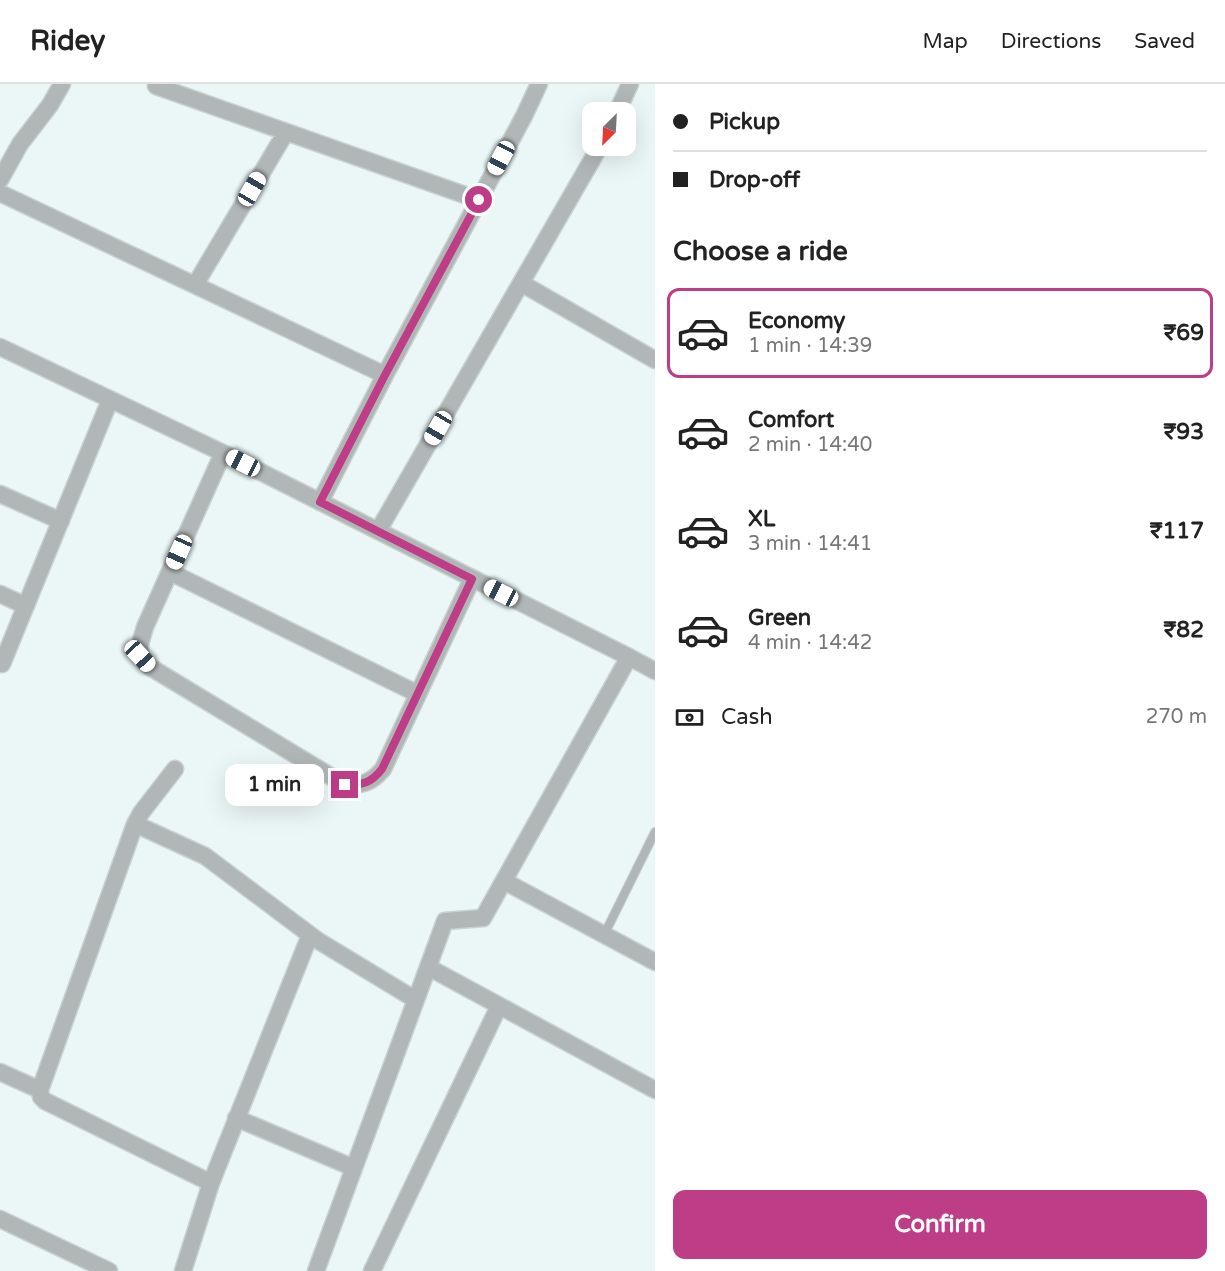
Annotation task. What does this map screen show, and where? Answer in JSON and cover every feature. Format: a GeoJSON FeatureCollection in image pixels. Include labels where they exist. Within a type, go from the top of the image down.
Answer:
{"type":"FeatureCollection","features":[{"type":"Feature","properties":{"kind":"street"},"geometry":{"type":"LineString","coordinates":[[0,180],[20,144],[51,105],[62,84]]}},
{"type":"Feature","properties":{"kind":"street"},"geometry":{"type":"LineString","coordinates":[[320,502],[539,84]]}},
{"type":"Feature","properties":{"kind":"street"},"geometry":{"type":"LineString","coordinates":[[622,102],[630,84]]}},
{"type":"Feature","properties":{"kind":"street"},"geometry":{"type":"LineString","coordinates":[[156,86],[479,200]]}},
{"type":"Feature","properties":{"kind":"street"},"geometry":{"type":"LineString","coordinates":[[195,285],[286,132]]}},
{"type":"Feature","properties":{"kind":"street"},"geometry":{"type":"LineString","coordinates":[[378,531],[594,156]]}},
{"type":"Feature","properties":{"kind":"street"},"geometry":{"type":"LineString","coordinates":[[0,193],[385,375]]}},
{"type":"Feature","properties":{"kind":"street"},"geometry":{"type":"LineString","coordinates":[[521,283],[655,360]]}},
{"type":"Feature","properties":{"kind":"street"},"geometry":{"type":"LineString","coordinates":[[0,347],[223,453],[629,657],[654,667]]}},
{"type":"Feature","properties":{"kind":"street"},"geometry":{"type":"LineString","coordinates":[[2,664],[110,400]]}},
{"type":"Feature","properties":{"kind":"street"},"geometry":{"type":"LineString","coordinates":[[223,453],[145,627],[140,644],[140,656],[150,667],[345,785],[364,785],[375,778],[382,769],[472,579]]}},
{"type":"Feature","properties":{"kind":"street"},"geometry":{"type":"LineString","coordinates":[[0,494],[61,521]]}},
{"type":"Feature","properties":{"kind":"street"},"geometry":{"type":"LineString","coordinates":[[170,572],[418,694]]}},
{"type":"Feature","properties":{"kind":"street"},"geometry":{"type":"LineString","coordinates":[[0,594],[26,606]]}},
{"type":"Feature","properties":{"kind":"street"},"geometry":{"type":"LineString","coordinates":[[316,1271],[445,921],[483,918],[629,657]]}},
{"type":"Feature","properties":{"kind":"street"},"geometry":{"type":"LineString","coordinates":[[176,769],[135,824],[40,1090],[41,1097],[45,1101],[211,1183]]}},
{"type":"Feature","properties":{"kind":"street"},"geometry":{"type":"LineString","coordinates":[[135,824],[205,856],[310,935],[416,1000]]}},
{"type":"Feature","properties":{"kind":"street"},"geometry":{"type":"LineString","coordinates":[[504,881],[655,963]]}},
{"type":"Feature","properties":{"kind":"street"},"geometry":{"type":"LineString","coordinates":[[183,1271],[211,1183],[310,935]]}},
{"type":"Feature","properties":{"kind":"street"},"geometry":{"type":"LineString","coordinates":[[428,968],[655,1090]]}},
{"type":"Feature","properties":{"kind":"street"},"geometry":{"type":"LineString","coordinates":[[372,1271],[499,1006]]}},
{"type":"Feature","properties":{"kind":"street"},"geometry":{"type":"LineString","coordinates":[[0,1072],[40,1090]]}},
{"type":"Feature","properties":{"kind":"street"},"geometry":{"type":"LineString","coordinates":[[236,1118],[354,1168]]}},
{"type":"Feature","properties":{"kind":"street"},"geometry":{"type":"LineString","coordinates":[[0,1219],[109,1271]]}},
{"type":"Feature","properties":{"kind":"lane"},"geometry":{"type":"LineString","coordinates":[[604,935],[655,832]]}},
{"type":"Feature","properties":{"kind":"route"},"geometry":{"type":"LineString","coordinates":[[345,785],[364,785],[375,778],[382,769],[472,579],[320,502],[479,200]]}}]}
